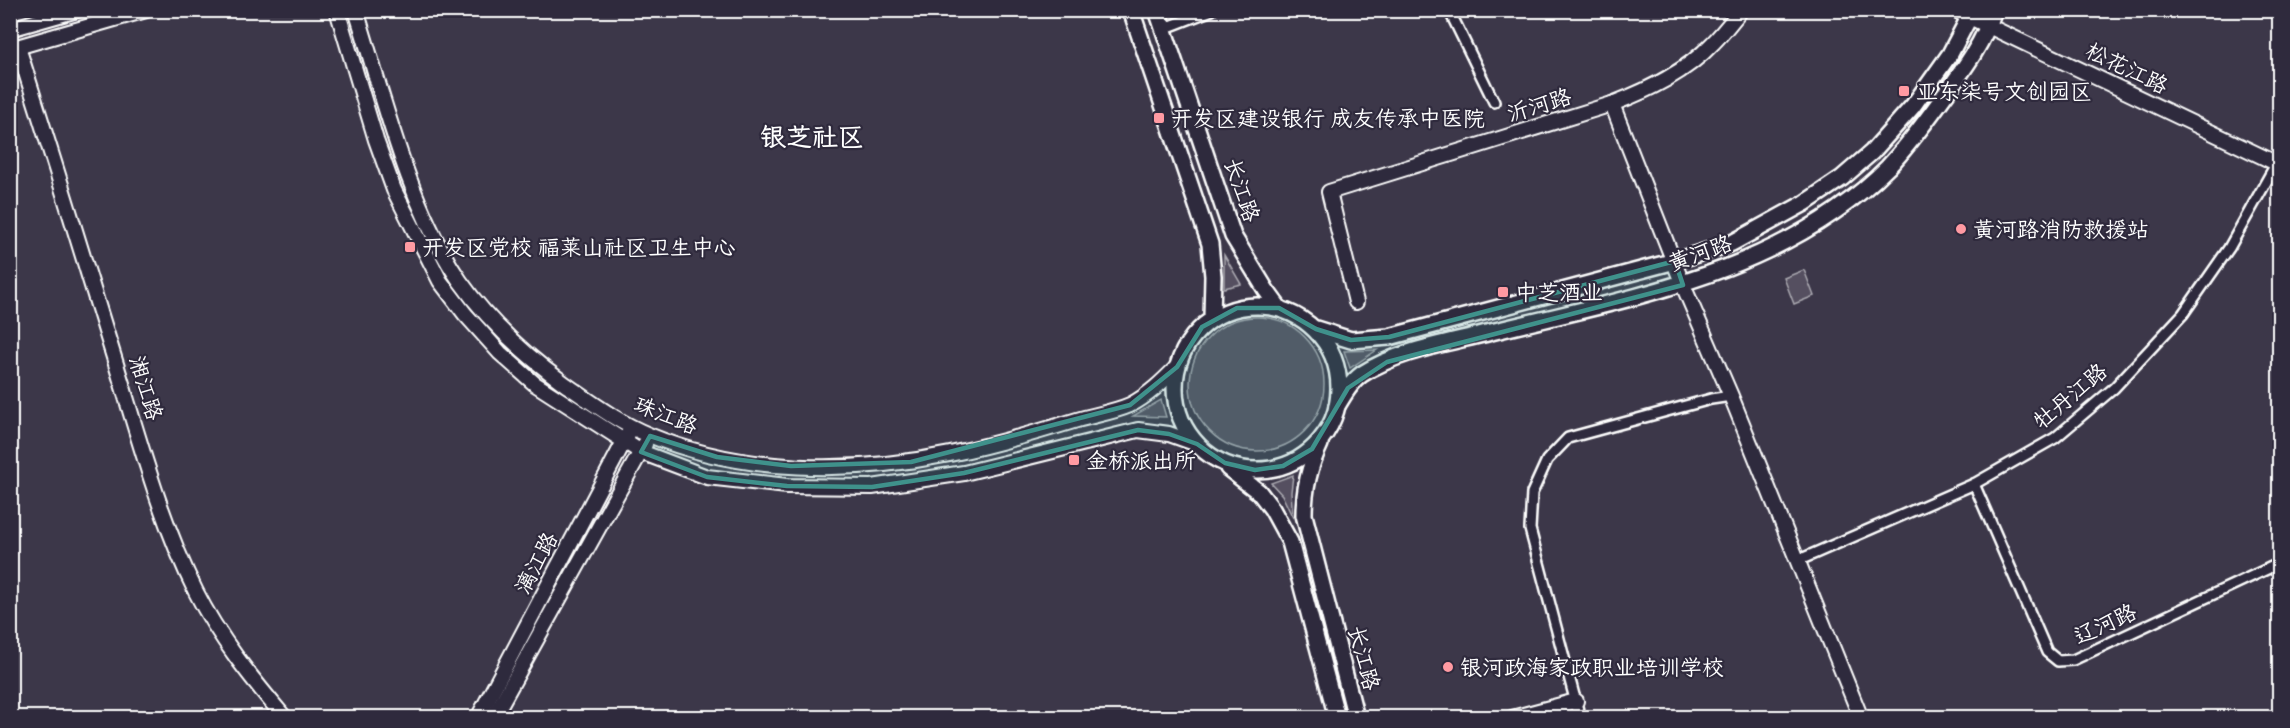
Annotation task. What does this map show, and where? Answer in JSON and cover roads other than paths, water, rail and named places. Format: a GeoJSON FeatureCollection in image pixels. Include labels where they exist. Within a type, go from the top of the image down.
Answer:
{"type":"FeatureCollection","features":[{"type":"Feature","properties":{"kind":"main road"},"geometry":{"type":"LineString","coordinates":[[10,29],[77,10]]}},
{"type":"Feature","properties":{"kind":"main road"},"geometry":{"type":"LineString","coordinates":[[14,48],[146,10]]}},
{"type":"Feature","properties":{"kind":"main road"},"geometry":{"type":"LineString","coordinates":[[337,10],[376,140],[394,190],[440,281],[465,314],[500,353],[518,369],[536,384],[641,452],[707,477],[787,486],[872,488],[964,473],[1138,430],[1169,434],[1197,444]]}},
{"type":"Feature","properties":{"kind":"main road","name":"珠江路"},"geometry":{"type":"LineString","coordinates":[[356,10],[396,139],[416,193],[437,239],[460,280],[507,336],[538,365],[591,402],[650,436],[717,457],[791,466],[872,466],[911,462],[982,447],[1130,405],[1152,390],[1177,367]]}},
{"type":"Feature","properties":{"kind":"main road"},"geometry":{"type":"LineString","coordinates":[[1131,10],[1210,244],[1213,276],[1212,318]]}},
{"type":"Feature","properties":{"kind":"main road","name":"长江路"},"geometry":{"type":"LineString","coordinates":[[1157,10],[1233,236],[1279,308]]}},
{"type":"Feature","properties":{"kind":"main road","name":"沂河路"},"geometry":{"type":"LineString","coordinates":[[1356,302],[1329,192],[1641,93],[1681,70],[1712,45],[1742,10]]}},
{"type":"Feature","properties":{"kind":"main road","name":"松花江路"},"geometry":{"type":"LineString","coordinates":[[1956,10],[1992,18],[2278,162]]}},
{"type":"Feature","properties":{"kind":"main road","name":"黄河路"},"geometry":{"type":"LineString","coordinates":[[1316,329],[1351,340],[1389,337],[1675,261],[1732,243],[1805,203],[1842,178],[1872,152],[1913,106],[1950,54],[1972,14]]}},
{"type":"Feature","properties":{"kind":"main road","name":"黄河路"},"geometry":{"type":"LineString","coordinates":[[1337,406],[1348,388],[1362,375],[1415,352],[1683,285],[1738,265],[1816,224],[1856,195],[1888,167],[1930,116],[1963,69],[1992,18]]}},
{"type":"Feature","properties":{"kind":"main road","name":"湘江路"},"geometry":{"type":"LineString","coordinates":[[14,48],[173,540],[196,592],[223,639],[258,686],[285,717]]}},
{"type":"Feature","properties":{"kind":"main road"},"geometry":{"type":"LineString","coordinates":[[1612,104],[1683,285],[1731,396],[1861,717]]}},
{"type":"Feature","properties":{"kind":"main road"},"geometry":{"type":"LineString","coordinates":[[1251,305],[1279,308],[1316,329],[1326,343],[1336,363],[1339,381],[1337,406],[1333,421],[1324,436],[1312,449],[1296,460],[1283,466],[1255,470],[1238,468],[1219,460],[1197,444],[1186,430],[1176,403],[1177,367],[1191,338],[1212,318],[1230,310],[1251,305]]}},
{"type":"Feature","properties":{"kind":"main road","name":"漓江路"},"geometry":{"type":"LineString","coordinates":[[478,717],[631,427]]}},
{"type":"Feature","properties":{"kind":"main road","name":"漓江路"},"geometry":{"type":"LineString","coordinates":[[493,717],[650,436]]}},
{"type":"Feature","properties":{"kind":"main road","name":"长江路"},"geometry":{"type":"LineString","coordinates":[[1324,436],[1311,463],[1304,495],[1304,515],[1356,717]]}},
{"type":"Feature","properties":{"kind":"main road","name":"长江路"},"geometry":{"type":"LineString","coordinates":[[1219,460],[1258,492],[1272,509],[1290,542],[1337,717]]}},
{"type":"Feature","properties":{"kind":"main road"},"geometry":{"type":"LineString","coordinates":[[1512,717],[1576,701]]}},
{"type":"Feature","properties":{"kind":"street"},"geometry":{"type":"LineString","coordinates":[[1163,29],[1212,10]]}},
{"type":"Feature","properties":{"kind":"street"},"geometry":{"type":"LineString","coordinates":[[1449,10],[1494,102]]}},
{"type":"Feature","properties":{"kind":"street","name":"牡丹江路"},"geometry":{"type":"LineString","coordinates":[[1797,561],[1974,484],[2055,438],[2114,388],[2183,314],[2229,248],[2278,162]]}},
{"type":"Feature","properties":{"kind":"street"},"geometry":{"type":"LineString","coordinates":[[1580,717],[1530,529],[1533,492],[1547,460],[1568,438],[1712,399],[1731,396]]}},
{"type":"Feature","properties":{"kind":"street","name":"辽河路"},"geometry":{"type":"LineString","coordinates":[[1974,484],[2047,652],[2058,661],[2073,660],[2280,563]]}},
{"type":"Feature","properties":{"kind":"place","name":"亚东柒号文创园区"},"geometry":{"type":"Point","coordinates":[1904,91]}},
{"type":"Feature","properties":{"kind":"place","name":"开发区建设银行 成友传承中医院"},"geometry":{"type":"Point","coordinates":[1159,118]}},
{"type":"Feature","properties":{"kind":"place","name":"黄河路消防救援站"},"geometry":{"type":"Point","coordinates":[1961,229]}},
{"type":"Feature","properties":{"kind":"place","name":"开发区党校 福莱山社区卫生中心"},"geometry":{"type":"Point","coordinates":[410,247]}},
{"type":"Feature","properties":{"kind":"place","name":"中芝酒业"},"geometry":{"type":"Point","coordinates":[1503,292]}},
{"type":"Feature","properties":{"kind":"place","name":"金桥派出所"},"geometry":{"type":"Point","coordinates":[1074,460]}},
{"type":"Feature","properties":{"kind":"place","name":"银河政海家政职业培训学校"},"geometry":{"type":"Point","coordinates":[1448,667]}},
{"type":"Feature","properties":{"kind":"district","name":"银芝社区"},"geometry":{"type":"Point","coordinates":[812,137]}}]}
